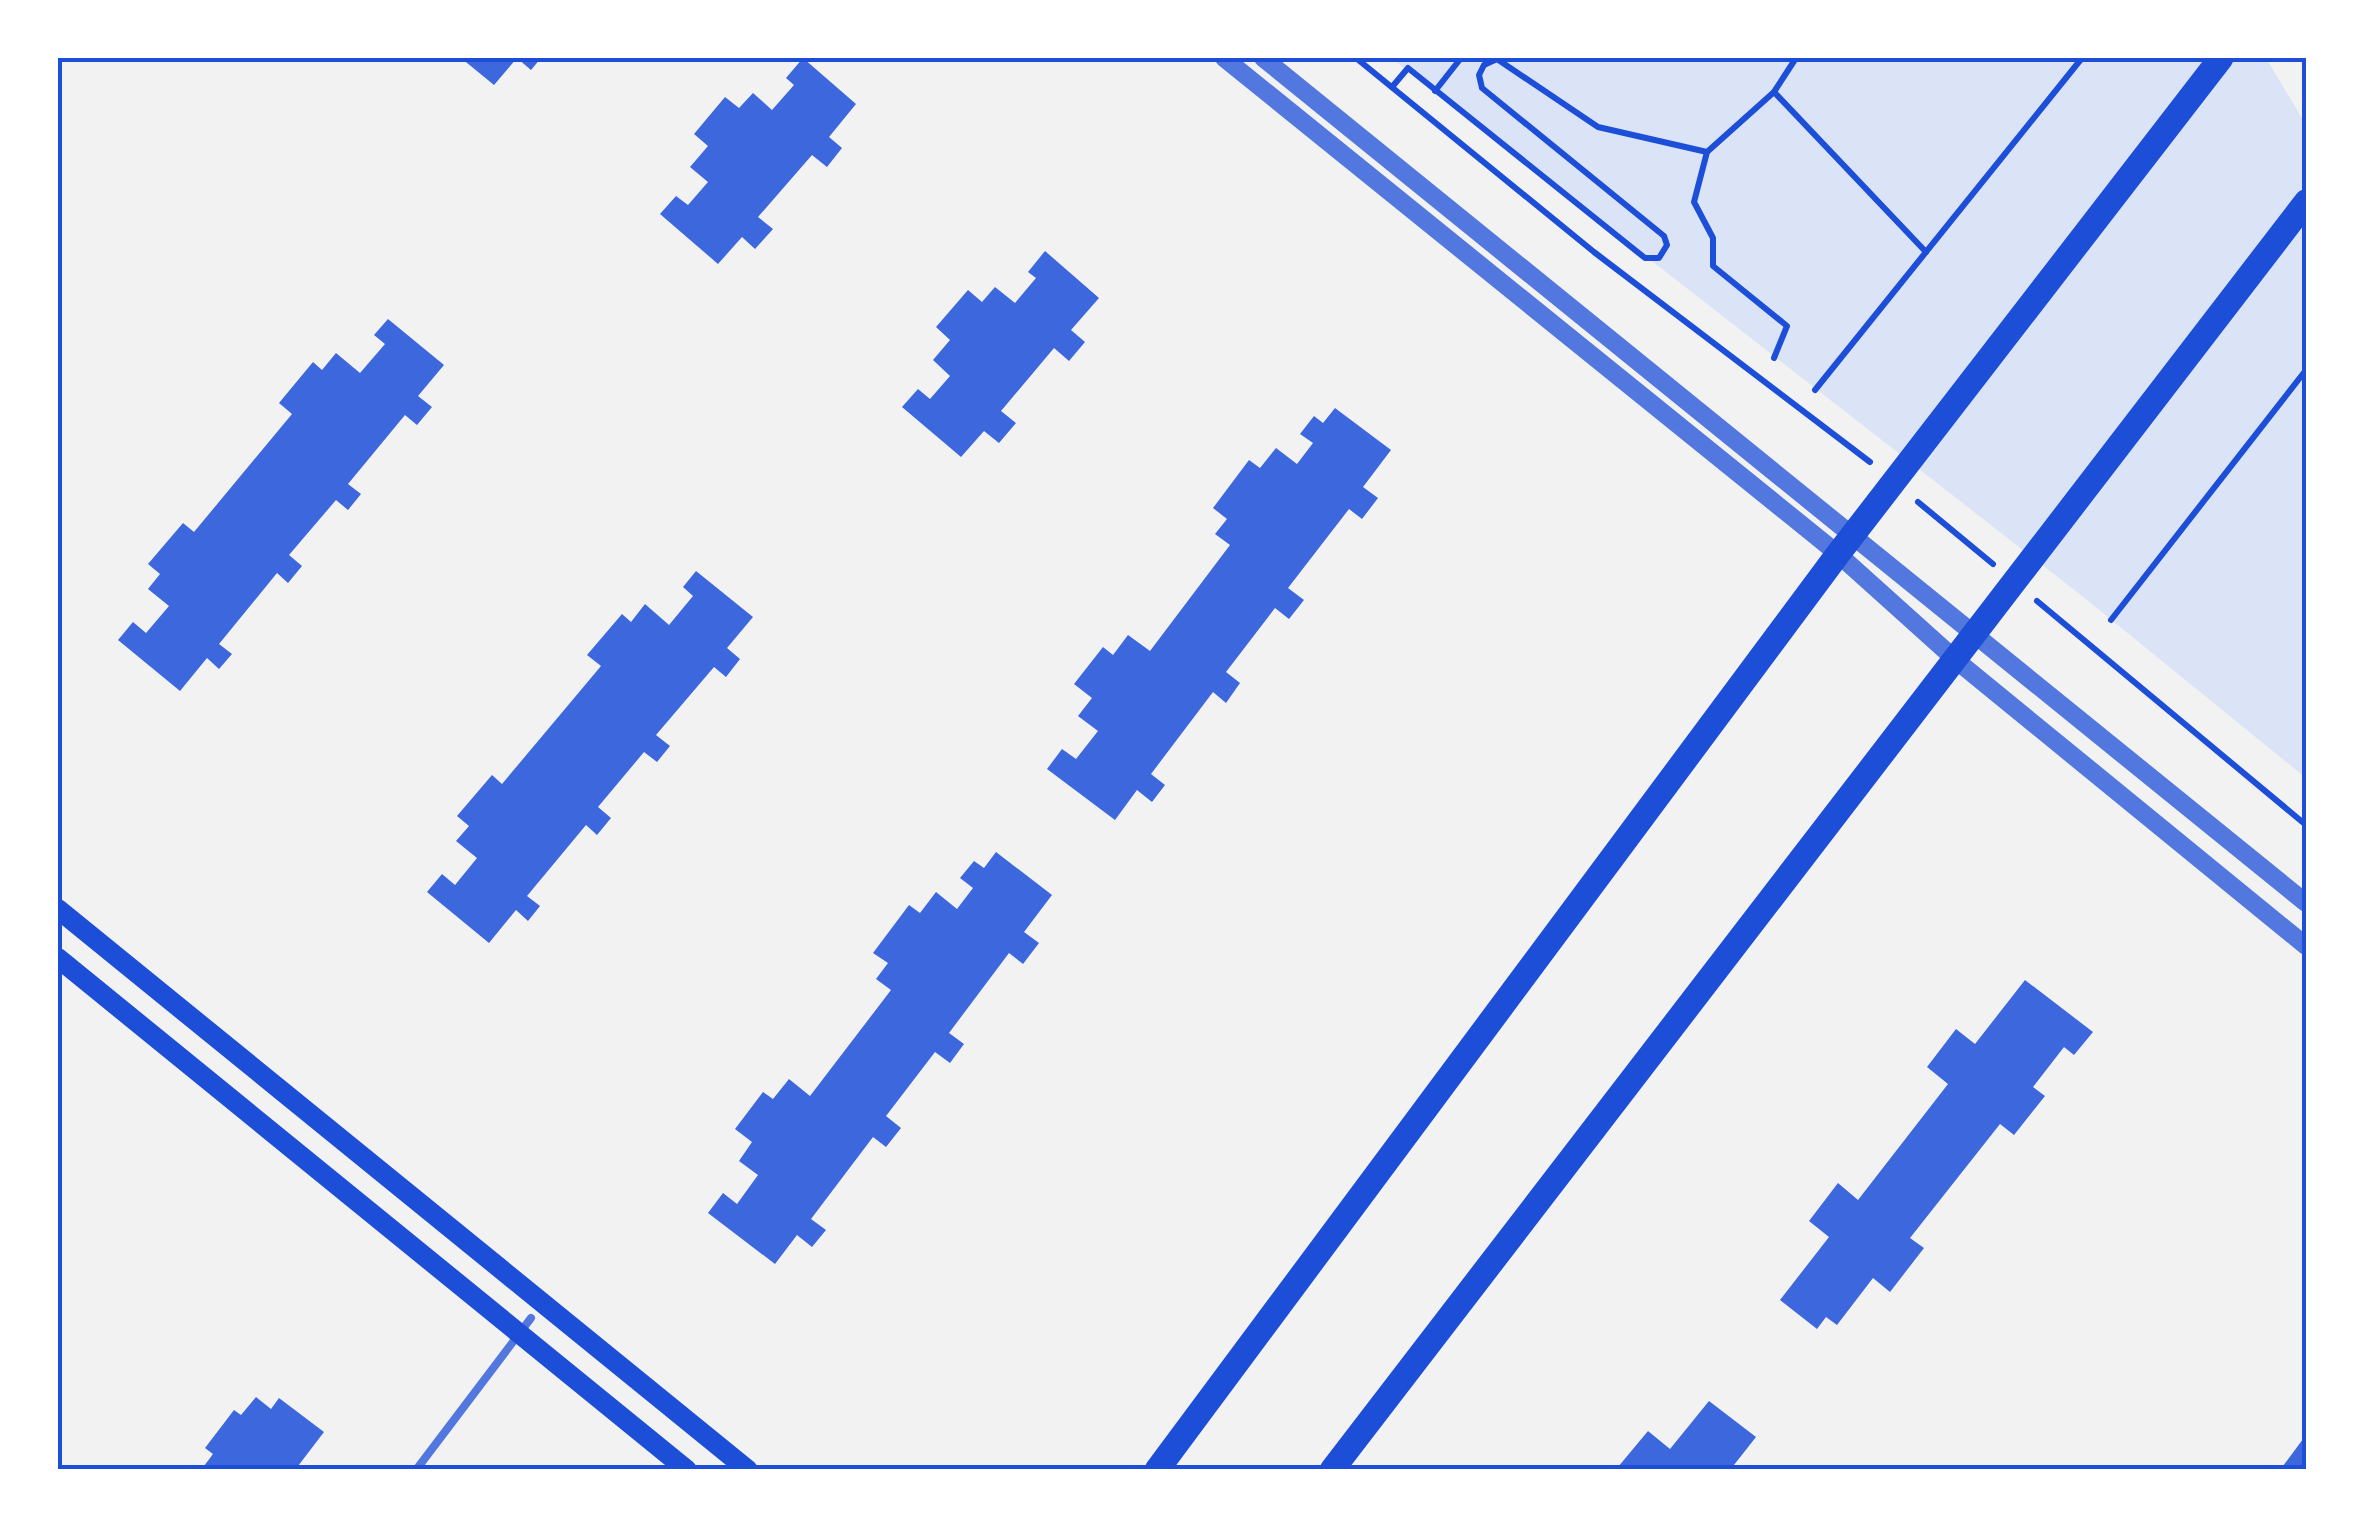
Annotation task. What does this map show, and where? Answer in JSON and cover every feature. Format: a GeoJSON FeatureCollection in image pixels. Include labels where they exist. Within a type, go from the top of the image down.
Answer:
{"type":"FeatureCollection","features":[{"type":"Feature","properties":{"kind":"main road"},"geometry":{"type":"LineString","coordinates":[[1157,1470],[1846,544],[2221,58]]}},
{"type":"Feature","properties":{"kind":"main road"},"geometry":{"type":"LineString","coordinates":[[1332,1470],[2300,210]]}},
{"type":"Feature","properties":{"kind":"main road"},"geometry":{"type":"LineString","coordinates":[[58,909],[748,1470]]}},
{"type":"Feature","properties":{"kind":"main road"},"geometry":{"type":"LineString","coordinates":[[58,958],[525,1325],[687,1470]]}},
{"type":"Feature","properties":{"kind":"street"},"geometry":{"type":"LineString","coordinates":[[1224,58],[1846,544],[1975,634],[2306,903]]}},
{"type":"Feature","properties":{"kind":"street"},"geometry":{"type":"LineString","coordinates":[[1263,58],[1846,544],[1957,661],[2306,946]]}},
{"type":"Feature","properties":{"kind":"lane"},"geometry":{"type":"LineString","coordinates":[[416,1470],[525,1325]]}},
{"type":"Feature","properties":{"kind":"path"},"geometry":{"type":"LineString","coordinates":[[1356,58],[1594,252],[1885,475]]}},
{"type":"Feature","properties":{"kind":"path"},"geometry":{"type":"LineString","coordinates":[[1434,92],[1461,58]]}},
{"type":"Feature","properties":{"kind":"path"},"geometry":{"type":"LineString","coordinates":[[1392,87],[1408,68],[1645,258],[1654,260],[1665,252],[1664,236],[1482,88],[1479,75],[1484,65],[1497,58],[1598,127],[1707,152]]}},
{"type":"Feature","properties":{"kind":"path"},"geometry":{"type":"LineString","coordinates":[[1774,358],[1787,326],[1713,266],[1713,238],[1694,202],[1707,152],[1774,92],[1796,58]]}},
{"type":"Feature","properties":{"kind":"path"},"geometry":{"type":"LineString","coordinates":[[1815,390],[2082,58]]}},
{"type":"Feature","properties":{"kind":"path"},"geometry":{"type":"LineString","coordinates":[[1774,92],[1926,252]]}},
{"type":"Feature","properties":{"kind":"path"},"geometry":{"type":"LineString","coordinates":[[2111,620],[2306,370]]}},
{"type":"Feature","properties":{"kind":"path"},"geometry":{"type":"LineString","coordinates":[[1913,498],[1997,567]]}},
{"type":"Feature","properties":{"kind":"path"},"geometry":{"type":"LineString","coordinates":[[2026,592],[2306,826]]}},
{"type":"Feature","properties":{"kind":"shaded area"},"geometry":{"type":"Polygon","coordinates":[[[1391,58],[2271,58],[2306,116],[2306,778],[2082,596],[1391,58]]]}},
{"type":"Feature","properties":{"kind":"pier"},"geometry":{"type":"Polygon","coordinates":[[[2266,58],[2306,58],[2306,121],[2302,118],[2266,58]]]}},
{"type":"Feature","properties":{"kind":"building"},"geometry":{"type":"Polygon","coordinates":[[[461,58],[517,58],[494,85],[461,58]]]}},
{"type":"Feature","properties":{"kind":"building"},"geometry":{"type":"Polygon","coordinates":[[[517,58],[541,58],[531,70],[517,58]]]}},
{"type":"Feature","properties":{"kind":"building"},"geometry":{"type":"Polygon","coordinates":[[[803,58],[856,104],[829,137],[842,148],[827,167],[812,155],[758,217],[773,229],[755,249],[742,237],[718,264],[660,214],[676,196],[688,205],[708,182],[690,167],[708,146],[694,134],[725,97],[739,108],[753,93],[772,110],[794,85],[786,78],[803,58]]]}},
{"type":"Feature","properties":{"kind":"building"},"geometry":{"type":"Polygon","coordinates":[[[1045,251],[1099,298],[1071,330],[1085,342],[1069,361],[1054,348],[1001,411],[1016,423],[999,443],[984,431],[961,457],[902,407],[918,389],[930,399],[950,376],[933,360],[950,340],[936,327],[968,290],[982,302],[995,287],[1015,303],[1036,278],[1028,272],[1045,251]]]}},
{"type":"Feature","properties":{"kind":"building"},"geometry":{"type":"Polygon","coordinates":[[[388,319],[444,365],[418,396],[432,407],[417,425],[405,415],[348,484],[361,494],[348,510],[336,500],[289,555],[302,566],[288,583],[277,573],[219,644],[232,654],[219,669],[207,658],[180,691],[118,640],[133,622],[146,633],[169,606],[148,589],[160,574],[148,564],[183,523],[194,532],[292,414],[279,403],[313,362],[322,370],[336,353],[360,373],[385,344],[374,335],[388,319]]]}},
{"type":"Feature","properties":{"kind":"building"},"geometry":{"type":"Polygon","coordinates":[[[1335,408],[1391,450],[1363,487],[1378,498],[1362,519],[1349,509],[1288,588],[1304,600],[1289,619],[1275,608],[1226,672],[1240,683],[1226,703],[1213,692],[1151,774],[1165,785],[1152,802],[1137,790],[1115,820],[1047,769],[1062,749],[1076,759],[1098,731],[1078,716],[1092,698],[1074,684],[1103,647],[1113,655],[1128,635],[1150,651],[1230,545],[1215,534],[1227,519],[1213,508],[1249,460],[1260,468],[1276,448],[1297,464],[1313,443],[1300,434],[1314,416],[1323,423],[1335,408]]]}},
{"type":"Feature","properties":{"kind":"building"},"geometry":{"type":"Polygon","coordinates":[[[696,571],[753,617],[727,648],[740,659],[726,677],[714,667],[656,735],[670,746],[657,762],[644,752],[598,807],[611,818],[597,835],[586,825],[527,896],[540,906],[528,921],[516,910],[489,943],[427,892],[442,874],[455,885],[477,858],[456,841],[469,826],[457,816],[492,775],[502,784],[601,666],[587,655],[622,614],[631,622],[645,604],[669,625],[693,596],[683,587],[696,571]]]}},
{"type":"Feature","properties":{"kind":"building"},"geometry":{"type":"Polygon","coordinates":[[[996,852],[1052,895],[1024,932],[1039,943],[1023,964],[1009,953],[949,1033],[964,1044],[950,1063],[935,1052],[886,1116],[901,1128],[886,1147],[873,1137],[811,1219],[826,1230],[812,1247],[797,1235],[775,1264],[708,1213],[723,1193],[737,1204],[758,1175],[739,1161],[752,1142],[735,1129],[763,1092],[773,1099],[789,1079],[810,1096],[891,990],[876,979],[888,963],[873,953],[909,905],[920,913],[936,892],[957,909],[973,888],[960,878],[974,861],[984,868],[996,852]]]}},
{"type":"Feature","properties":{"kind":"building"},"geometry":{"type":"Polygon","coordinates":[[[2025,980],[2093,1032],[2074,1055],[2064,1047],[2033,1087],[2045,1096],[2014,1135],[2000,1124],[1910,1238],[1924,1248],[1890,1292],[1873,1278],[1837,1325],[1826,1317],[1817,1329],[1780,1300],[1829,1237],[1809,1221],[1838,1183],[1858,1200],[1948,1084],[1927,1067],[1956,1029],[1975,1044],[2025,980]]]}},
{"type":"Feature","properties":{"kind":"building"},"geometry":{"type":"Polygon","coordinates":[[[256,1397],[271,1409],[279,1398],[324,1432],[295,1470],[201,1470],[213,1454],[205,1448],[234,1410],[241,1415],[256,1397]]]}},
{"type":"Feature","properties":{"kind":"building"},"geometry":{"type":"Polygon","coordinates":[[[1709,1401],[1756,1437],[1730,1470],[1618,1467],[1648,1431],[1670,1449],[1709,1401]]]}},
{"type":"Feature","properties":{"kind":"building"},"geometry":{"type":"Polygon","coordinates":[[[2306,1435],[2306,1470],[2280,1470],[2306,1435]]]}}]}
